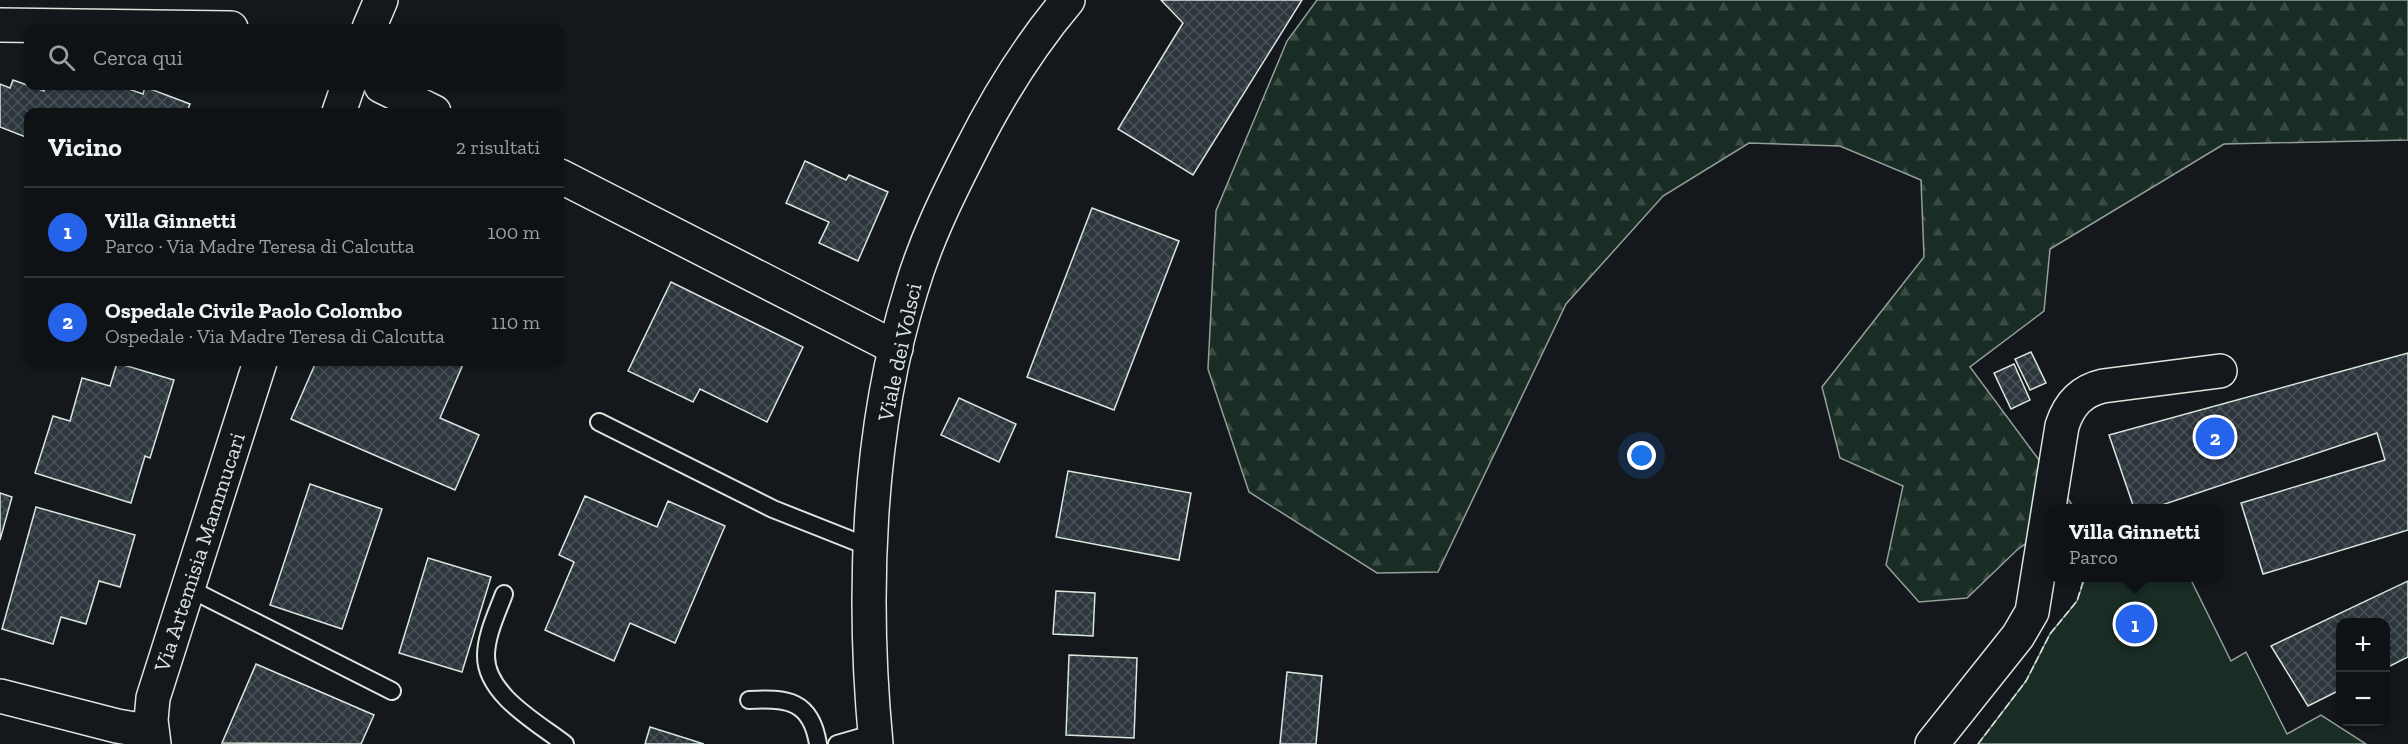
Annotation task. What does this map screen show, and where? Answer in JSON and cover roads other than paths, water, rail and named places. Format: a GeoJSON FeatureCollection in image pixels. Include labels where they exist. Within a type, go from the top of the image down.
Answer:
{"type":"FeatureCollection","features":[{"type":"Feature","properties":{"kind":"street"},"geometry":{"type":"LineString","coordinates":[[371,24],[381,0]]}},
{"type":"Feature","properties":{"kind":"street","name":"Viale dei Volsci"},"geometry":{"type":"LineString","coordinates":[[875,739],[869,647],[869,547],[878,460],[896,348],[910,290],[951,189],[1007,85],[1068,0]]}},
{"type":"Feature","properties":{"kind":"street"},"geometry":{"type":"LineString","coordinates":[[0,25],[24,25]]}},
{"type":"Feature","properties":{"kind":"street"},"geometry":{"type":"LineString","coordinates":[[340,108],[347,90]]}},
{"type":"Feature","properties":{"kind":"street"},"geometry":{"type":"LineString","coordinates":[[389,90],[426,108]]}},
{"type":"Feature","properties":{"kind":"street"},"geometry":{"type":"LineString","coordinates":[[564,178],[896,348]]}},
{"type":"Feature","properties":{"kind":"street","name":"Via Artemisia Mammucari"},"geometry":{"type":"LineString","coordinates":[[153,738],[153,698],[259,366]]}},
{"type":"Feature","properties":{"kind":"street"},"geometry":{"type":"LineString","coordinates":[[2049,504],[2062,426],[2074,402],[2087,391],[2103,386],[2220,370]]}},
{"type":"Feature","properties":{"kind":"street"},"geometry":{"type":"LineString","coordinates":[[1932,744],[2018,636],[2032,612],[2046,525]]}},
{"type":"Feature","properties":{"kind":"street"},"geometry":{"type":"LineString","coordinates":[[0,696],[117,726],[153,738]]}},
{"type":"Feature","properties":{"kind":"lane"},"geometry":{"type":"LineString","coordinates":[[598,422],[792,518],[869,547]]}},
{"type":"Feature","properties":{"kind":"lane"},"geometry":{"type":"LineString","coordinates":[[188,588],[392,691]]}},
{"type":"Feature","properties":{"kind":"lane"},"geometry":{"type":"LineString","coordinates":[[504,594],[487,644],[488,672],[493,682],[512,702],[565,744]]}},
{"type":"Feature","properties":{"kind":"lane"},"geometry":{"type":"LineString","coordinates":[[749,700],[780,699],[796,705],[813,722],[818,744]]}},
{"type":"Feature","properties":{"kind":"lane"},"geometry":{"type":"LineString","coordinates":[[837,744],[875,739]]}},
{"type":"Feature","properties":{"kind":"place","name":"Ospedale Civile Paolo Colombo"},"geometry":{"type":"Point","coordinates":[2215,437]}},
{"type":"Feature","properties":{"kind":"place","name":"Villa Ginnetti"},"geometry":{"type":"Point","coordinates":[2135,624]}}]}
